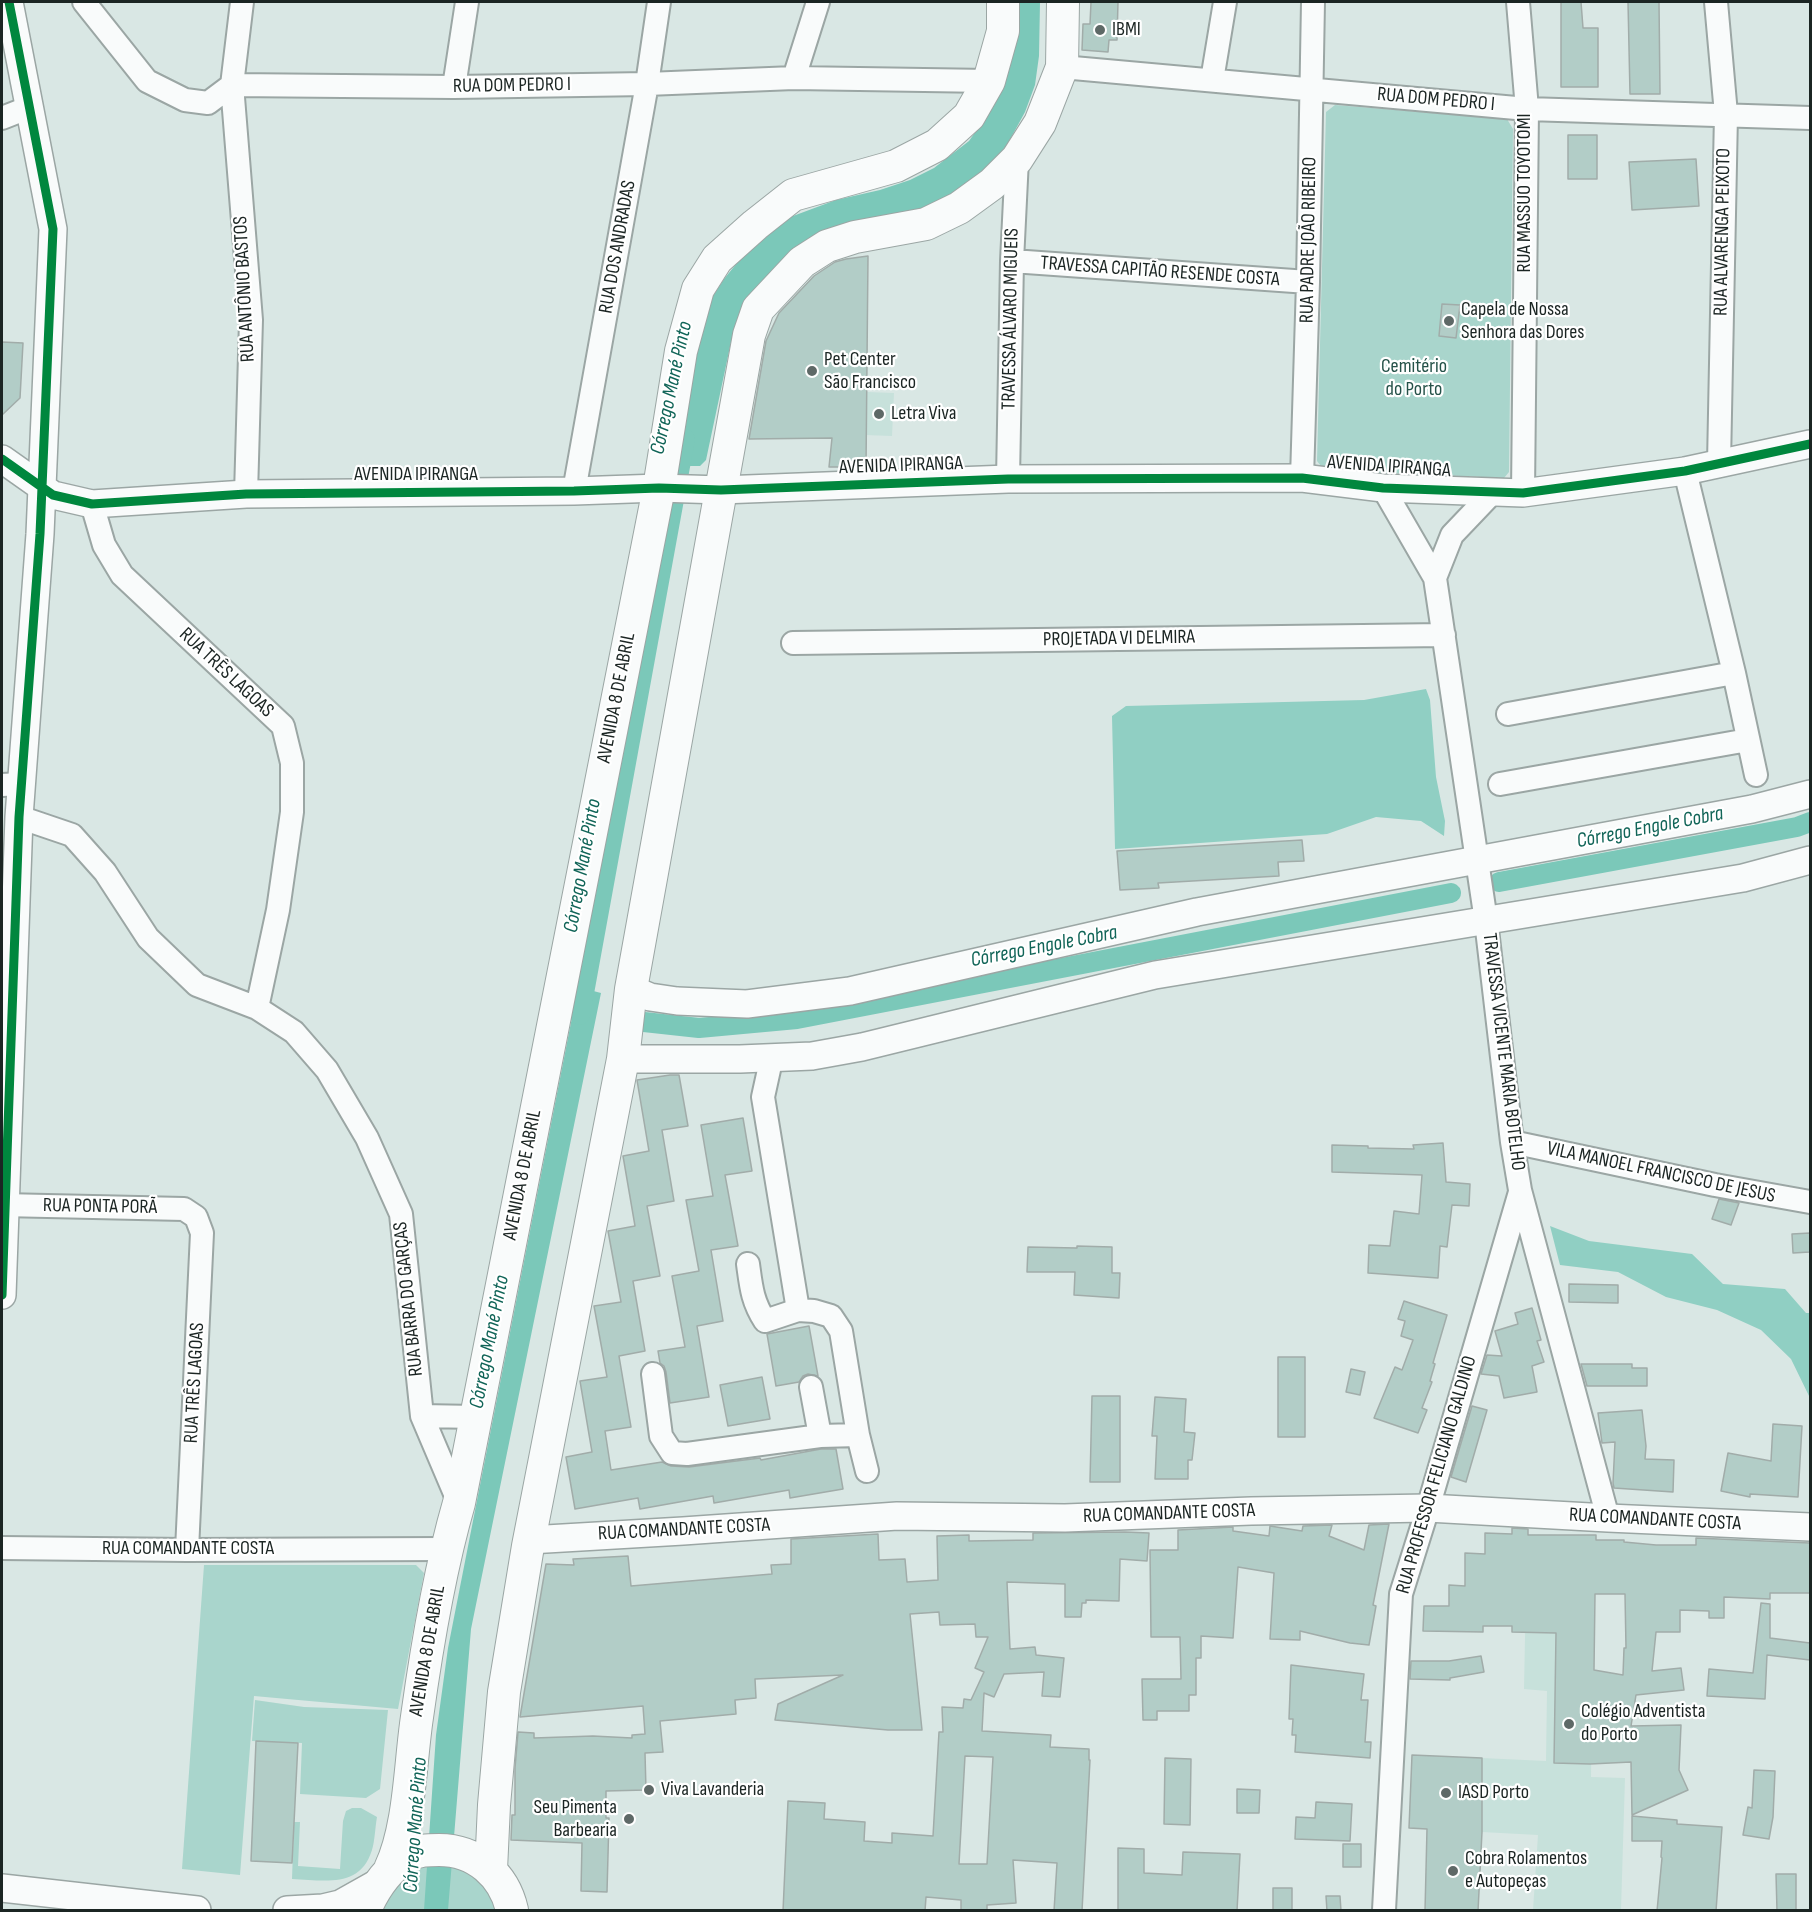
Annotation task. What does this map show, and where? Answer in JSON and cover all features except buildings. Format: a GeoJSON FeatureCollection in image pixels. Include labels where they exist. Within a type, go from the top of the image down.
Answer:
{"type":"FeatureCollection","features":[{"type":"Feature","properties":{"kind":"main road","name":"AVENIDA 8 DE ABRIL"},"geometry":{"type":"LineString","coordinates":[[365,1911],[372,1895],[386,1875],[400,1843],[417,1717],[446,1549],[459,1503],[661,488],[681,351],[698,289],[717,259],[793,195],[896,166],[937,145],[969,116],[989,81],[1003,31],[1003,2]]}},
{"type":"Feature","properties":{"kind":"main road","name":"AVENIDA 8 DE ABRIL"},"geometry":{"type":"LineString","coordinates":[[508,1896],[494,1805],[504,1692],[529,1540],[623,1059],[631,989],[717,490],[749,335],[758,309],[802,262],[827,246],[855,237],[926,224],[959,208],[992,184],[1017,159],[1040,123],[1062,67],[1063,2]]}},
{"type":"Feature","properties":{"kind":"main road","name":"AVENIDA 8 DE ABRIL"},"geometry":{"type":"LineString","coordinates":[[386,1875],[409,1856],[423,1850],[449,1850],[478,1860],[508,1896]]}},
{"type":"Feature","properties":{"kind":"street"},"geometry":{"type":"LineString","coordinates":[[2,1295],[19,817],[11,785],[43,488],[53,229],[9,2]]}},
{"type":"Feature","properties":{"kind":"street"},"geometry":{"type":"LineString","coordinates":[[84,2],[147,81],[185,100],[208,103],[232,85]]}},
{"type":"Feature","properties":{"kind":"street","name":"RUA ANTÔNIO BASTOS"},"geometry":{"type":"LineString","coordinates":[[242,2],[232,85],[251,320],[246,494]]}},
{"type":"Feature","properties":{"kind":"street"},"geometry":{"type":"LineString","coordinates":[[454,87],[467,2]]}},
{"type":"Feature","properties":{"kind":"street","name":"RUA DOS ANDRADAS"},"geometry":{"type":"LineString","coordinates":[[574,491],[647,84],[659,2]]}},
{"type":"Feature","properties":{"kind":"street"},"geometry":{"type":"LineString","coordinates":[[794,78],[818,2]]}},
{"type":"Feature","properties":{"kind":"street"},"geometry":{"type":"LineString","coordinates":[[1212,80],[1225,2]]}},
{"type":"Feature","properties":{"kind":"street","name":"RUA PADRE JOÃO RIBEIRO"},"geometry":{"type":"LineString","coordinates":[[1302,478],[1313,2]]}},
{"type":"Feature","properties":{"kind":"street","name":"RUA MASSUO TOYOTOMI"},"geometry":{"type":"LineString","coordinates":[[1518,2],[1527,109],[1522,493]]}},
{"type":"Feature","properties":{"kind":"street","name":"RUA ALVARENGA PEIXOTO"},"geometry":{"type":"LineString","coordinates":[[1716,2],[1726,114],[1719,463]]}},
{"type":"Feature","properties":{"kind":"street","name":"RUA DOM PEDRO I"},"geometry":{"type":"LineString","coordinates":[[1062,67],[1527,109],[1810,118]]}},
{"type":"Feature","properties":{"kind":"street","name":"RUA DOM PEDRO I"},"geometry":{"type":"LineString","coordinates":[[232,85],[454,87],[647,84],[794,78],[989,81]]}},
{"type":"Feature","properties":{"kind":"street"},"geometry":{"type":"LineString","coordinates":[[2,118],[30,107]]}},
{"type":"Feature","properties":{"kind":"street","name":"TRAVESSA ÁLVARO MIGUEIS"},"geometry":{"type":"LineString","coordinates":[[1008,479],[1012,261],[1017,159]]}},
{"type":"Feature","properties":{"kind":"street","name":"TRAVESSA CAPITÃO RESENDE COSTA"},"geometry":{"type":"LineString","coordinates":[[1012,261],[1308,282]]}},
{"type":"Feature","properties":{"kind":"street","name":"AVENIDA IPIRANGA"},"geometry":{"type":"LineString","coordinates":[[2,459],[53,495],[92,504],[246,494],[661,488],[717,490],[1008,479],[1302,478],[1383,488],[1522,493],[1685,471],[1810,444]]}},
{"type":"Feature","properties":{"kind":"street"},"geometry":{"type":"LineString","coordinates":[[1685,471],[1756,775]]}},
{"type":"Feature","properties":{"kind":"street","name":"TRAVESSA VICENTE MARIA BOTELHO"},"geometry":{"type":"LineString","coordinates":[[1383,488],[1435,578],[1486,921],[1512,1142],[1520,1190],[1608,1518]]}},
{"type":"Feature","properties":{"kind":"street"},"geometry":{"type":"LineString","coordinates":[[1435,578],[1452,535],[1493,492]]}},
{"type":"Feature","properties":{"kind":"street","name":"RUA TRÊS LAGOAS"},"geometry":{"type":"LineString","coordinates":[[92,504],[104,545],[122,575],[283,726],[292,763],[292,812],[278,910],[257,1008]]}},
{"type":"Feature","properties":{"kind":"street","name":"PROJETADA VI DELMIRA"},"geometry":{"type":"LineString","coordinates":[[793,643],[1444,635]]}},
{"type":"Feature","properties":{"kind":"street"},"geometry":{"type":"LineString","coordinates":[[1508,714],[1734,673]]}},
{"type":"Feature","properties":{"kind":"street"},"geometry":{"type":"LineString","coordinates":[[1500,784],[1748,740]]}},
{"type":"Feature","properties":{"kind":"street"},"geometry":{"type":"LineString","coordinates":[[631,989],[650,997],[747,1004],[850,992],[1197,912],[1752,809],[1810,794]]}},
{"type":"Feature","properties":{"kind":"street","name":"RUA BARRA DO GARÇAS"},"geometry":{"type":"LineString","coordinates":[[19,817],[72,835],[105,872],[148,938],[197,985],[257,1008],[294,1032],[327,1070],[367,1138],[400,1214],[422,1416],[459,1503]]}},
{"type":"Feature","properties":{"kind":"street"},"geometry":{"type":"LineString","coordinates":[[623,1059],[740,1059],[812,1056],[862,1047],[1155,975],[1743,878],[1810,860]]}},
{"type":"Feature","properties":{"kind":"street"},"geometry":{"type":"LineString","coordinates":[[772,1056],[763,1097],[798,1310]]}},
{"type":"Feature","properties":{"kind":"street","name":"VILA MANOEL FRANCISCO DE JESUS"},"geometry":{"type":"LineString","coordinates":[[1512,1142],[1714,1185],[1810,1202]]}},
{"type":"Feature","properties":{"kind":"street","name":"RUA PROFESSOR FELICIANO GALDINO"},"geometry":{"type":"LineString","coordinates":[[1384,1911],[1401,1594],[1520,1190]]}},
{"type":"Feature","properties":{"kind":"street","name":"RUA PONTA PORÃ"},"geometry":{"type":"LineString","coordinates":[[4,1205],[184,1209],[196,1217]]}},
{"type":"Feature","properties":{"kind":"street","name":"RUA TRÊS LAGOAS"},"geometry":{"type":"LineString","coordinates":[[187,1550],[202,1233],[196,1217]]}},
{"type":"Feature","properties":{"kind":"street"},"geometry":{"type":"LineString","coordinates":[[748,1264],[753,1298],[765,1321],[798,1310],[814,1311],[831,1316],[841,1331],[858,1435],[867,1472]]}},
{"type":"Feature","properties":{"kind":"street"},"geometry":{"type":"LineString","coordinates":[[653,1374],[661,1436],[672,1453],[687,1454],[820,1436],[858,1435]]}},
{"type":"Feature","properties":{"kind":"street"},"geometry":{"type":"LineString","coordinates":[[811,1387],[820,1436]]}},
{"type":"Feature","properties":{"kind":"street"},"geometry":{"type":"LineString","coordinates":[[422,1416],[476,1417]]}},
{"type":"Feature","properties":{"kind":"street","name":"RUA COMANDANTE COSTA"},"geometry":{"type":"LineString","coordinates":[[529,1540],[695,1531],[897,1516],[1065,1518],[1251,1511],[1428,1508],[1810,1527]]}},
{"type":"Feature","properties":{"kind":"street","name":"RUA COMANDANTE COSTA"},"geometry":{"type":"LineString","coordinates":[[2,1548],[446,1549]]}},
{"type":"Feature","properties":{"kind":"street"},"geometry":{"type":"LineString","coordinates":[[287,1911],[340,1904],[386,1875]]}},
{"type":"Feature","properties":{"kind":"street"},"geometry":{"type":"LineString","coordinates":[[2,1888],[197,1911]]}},
{"type":"Feature","properties":{"kind":"shaded area"},"geometry":{"type":"Polygon","coordinates":[[[1012,2],[1040,2],[1039,56],[1035,85],[1025,112],[1007,145],[984,172],[938,205],[778,266],[761,282],[737,321],[706,460],[700,466],[683,466],[677,463],[675,456],[701,328],[713,296],[724,279],[746,252],[785,219],[836,200],[880,190],[910,180],[934,168],[969,141],[986,117],[1012,2]]]}},
{"type":"Feature","properties":{"kind":"shaded area","name":"Letra Viva"},"geometry":{"type":"Polygon","coordinates":[[[867,392],[894,393],[892,436],[865,435],[867,392]]]}},
{"type":"Feature","properties":{"kind":"shaded area"},"geometry":{"type":"Polygon","coordinates":[[[1426,689],[1430,700],[1436,777],[1445,821],[1444,836],[1421,821],[1376,817],[1327,834],[1115,849],[1112,716],[1126,706],[1364,700],[1426,689]]]}},
{"type":"Feature","properties":{"kind":"shaded area","name":"Córrego Mané Pinto"},"geometry":{"type":"Polygon","coordinates":[[[578,987],[601,993],[471,1629],[448,1910],[424,1910],[436,1735],[448,1648],[578,987]]]}},
{"type":"Feature","properties":{"kind":"shaded area"},"geometry":{"type":"Polygon","coordinates":[[[1550,1226],[1589,1241],[1692,1254],[1723,1284],[1785,1289],[1806,1313],[1810,1313],[1810,1398],[1791,1359],[1761,1330],[1717,1310],[1666,1297],[1618,1272],[1560,1265],[1550,1226]]]}},
{"type":"Feature","properties":{"kind":"shaded area","name":"Colégio Adventista do Porto"},"geometry":{"type":"Polygon","coordinates":[[[1527,1534],[1594,1536],[1591,1777],[1625,1778],[1621,1910],[1533,1910],[1538,1835],[1482,1832],[1482,1758],[1546,1761],[1547,1691],[1524,1689],[1527,1534]]]}},
{"type":"Feature","properties":{"kind":"green space","name":"Cemitério do Porto"},"geometry":{"type":"Polygon","coordinates":[[[1335,105],[1507,119],[1513,129],[1509,472],[1504,478],[1324,470],[1317,461],[1326,112],[1335,105]]]}},
{"type":"Feature","properties":{"kind":"green space"},"geometry":{"type":"Polygon","coordinates":[[[204,1565],[416,1565],[424,1573],[398,1709],[254,1696],[240,1875],[182,1869],[204,1565]]]}},
{"type":"Feature","properties":{"kind":"green space"},"geometry":{"type":"Polygon","coordinates":[[[255,1700],[304,1707],[388,1710],[380,1789],[366,1798],[300,1794],[302,1743],[252,1741],[255,1700]]]}},
{"type":"Feature","properties":{"kind":"green space"},"geometry":{"type":"Polygon","coordinates":[[[361,1808],[377,1817],[372,1850],[359,1871],[350,1877],[328,1881],[292,1879],[294,1822],[300,1822],[298,1866],[340,1869],[343,1821],[346,1811],[361,1808]]]}},
{"type":"Feature","properties":{"kind":"green space"},"geometry":{"type":"Polygon","coordinates":[[[425,1859],[481,1874],[504,1910],[369,1910],[425,1859]]]}},
{"type":"Feature","properties":{"kind":"waterway","name":"Córrego Mané Pinto"},"geometry":{"type":"LineString","coordinates":[[580,1015],[685,439]]}},
{"type":"Feature","properties":{"kind":"waterway","name":"Córrego Engole Cobra"},"geometry":{"type":"LineString","coordinates":[[1499,882],[1797,827],[1810,822]]}},
{"type":"Feature","properties":{"kind":"waterway","name":"Córrego Engole Cobra"},"geometry":{"type":"LineString","coordinates":[[644,1022],[699,1028],[797,1019],[1451,893]]}},
{"type":"Feature","properties":{"kind":"cycle path"},"geometry":{"type":"LineString","coordinates":[[2,1295],[19,817],[40,534],[53,229],[9,2]]}},
{"type":"Feature","properties":{"kind":"cycle path"},"geometry":{"type":"LineString","coordinates":[[2,459],[53,495],[92,504],[246,494],[659,488],[721,490],[1008,479],[1302,478],[1383,488],[1523,493],[1685,471],[1810,444]]}},
{"type":"Feature","properties":{"kind":"place","name":"IBMI"},"geometry":{"type":"Point","coordinates":[1100,30]}},
{"type":"Feature","properties":{"kind":"place","name":"Capela de Nossa Senhora das Dores"},"geometry":{"type":"Point","coordinates":[1449,321]}},
{"type":"Feature","properties":{"kind":"place","name":"Pet Center São Francisco"},"geometry":{"type":"Point","coordinates":[812,371]}},
{"type":"Feature","properties":{"kind":"place","name":"Letra Viva"},"geometry":{"type":"Point","coordinates":[879,414]}},
{"type":"Feature","properties":{"kind":"place","name":"Colégio Adventista do Porto"},"geometry":{"type":"Point","coordinates":[1569,1724]}},
{"type":"Feature","properties":{"kind":"place","name":"Viva Lavanderia"},"geometry":{"type":"Point","coordinates":[649,1790]}},
{"type":"Feature","properties":{"kind":"place","name":"IASD Porto"},"geometry":{"type":"Point","coordinates":[1446,1793]}},
{"type":"Feature","properties":{"kind":"place","name":"Seu Pimenta Barbearia"},"geometry":{"type":"Point","coordinates":[629,1819]}},
{"type":"Feature","properties":{"kind":"place","name":"Cobra Rolamentos e Autopeças"},"geometry":{"type":"Point","coordinates":[1453,1871]}}]}
